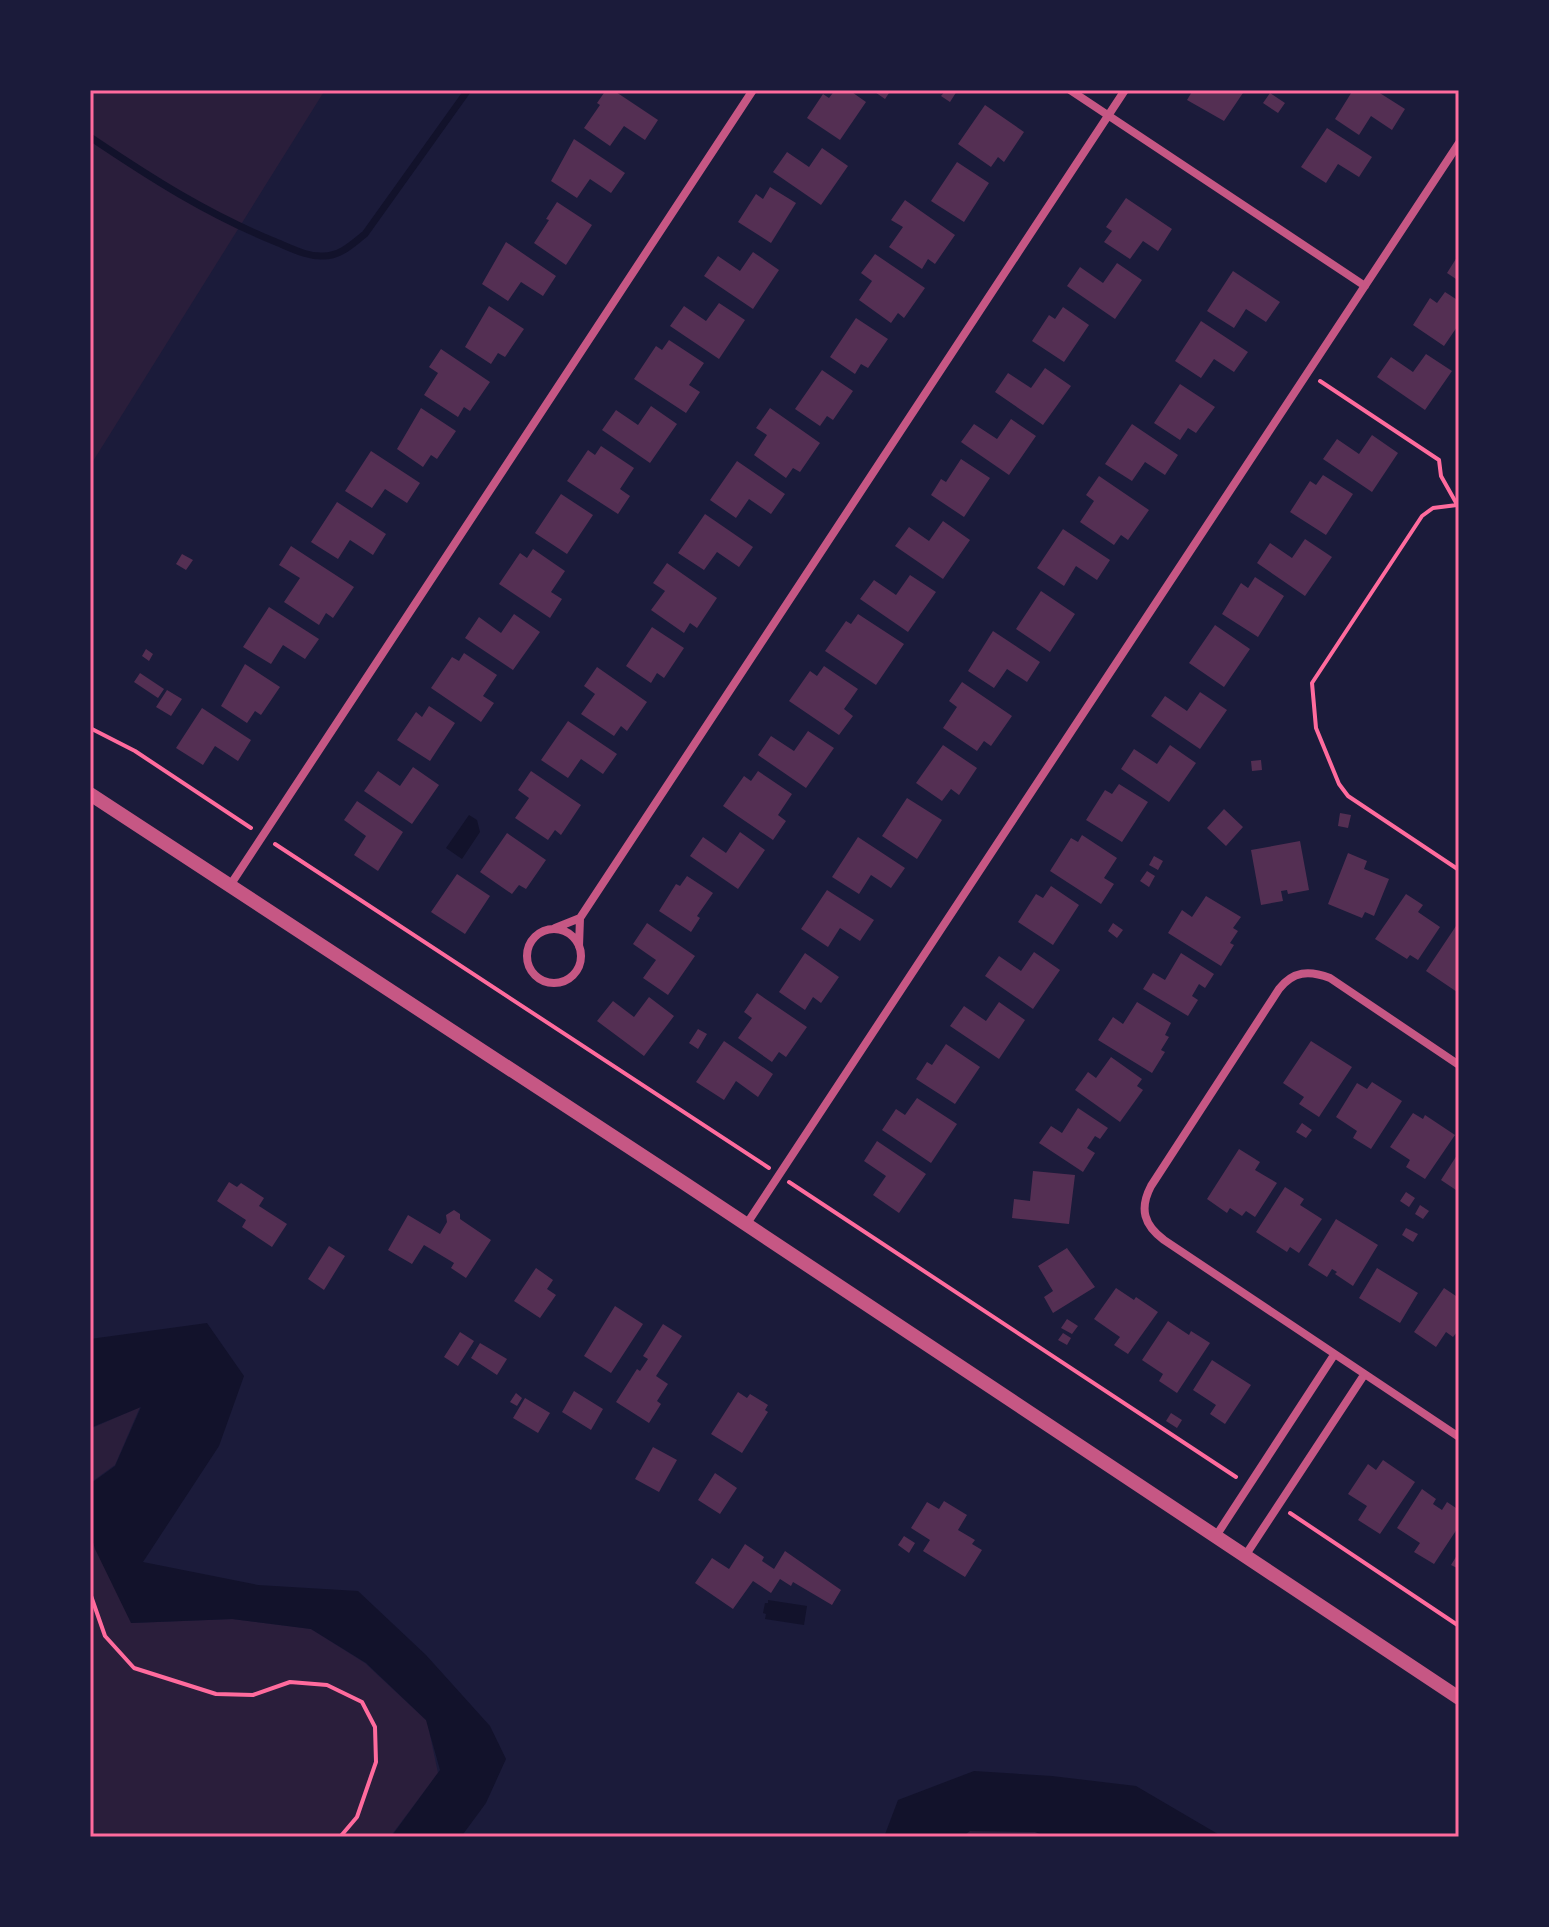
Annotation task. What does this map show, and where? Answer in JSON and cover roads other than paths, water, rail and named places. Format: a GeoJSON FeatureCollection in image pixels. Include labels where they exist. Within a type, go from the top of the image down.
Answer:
{"type":"FeatureCollection","features":[{"type":"Feature","properties":{"kind":"street"},"geometry":{"type":"LineString","coordinates":[[229,887],[753,90]]}},
{"type":"Feature","properties":{"kind":"street"},"geometry":{"type":"LineString","coordinates":[[1070,90],[1365,286]]}},
{"type":"Feature","properties":{"kind":"street"},"geometry":{"type":"LineString","coordinates":[[580,918],[580,964],[570,978],[553,984],[536,978],[530,971],[526,953],[534,937],[580,918],[1125,90]]}},
{"type":"Feature","properties":{"kind":"street"},"geometry":{"type":"LineString","coordinates":[[746,1225],[1459,143]]}},
{"type":"Feature","properties":{"kind":"street"},"geometry":{"type":"LineString","coordinates":[[90,794],[1459,1698]]}},
{"type":"Feature","properties":{"kind":"street"},"geometry":{"type":"LineString","coordinates":[[551,929],[568,933],[579,946]]}},
{"type":"Feature","properties":{"kind":"street"},"geometry":{"type":"LineString","coordinates":[[1459,1065],[1330,978],[1310,972],[1291,977],[1279,989],[1151,1186],[1143,1206],[1144,1216],[1154,1233],[1459,1437]]}},
{"type":"Feature","properties":{"kind":"street"},"geometry":{"type":"LineString","coordinates":[[1216,1536],[1334,1355]]}},
{"type":"Feature","properties":{"kind":"street"},"geometry":{"type":"LineString","coordinates":[[1245,1556],[1364,1375]]}},
{"type":"Feature","properties":{"kind":"waterway"},"geometry":{"type":"LineString","coordinates":[[90,137],[157,181],[226,220],[299,252],[329,255],[346,249],[365,234],[468,90]]}}]}
